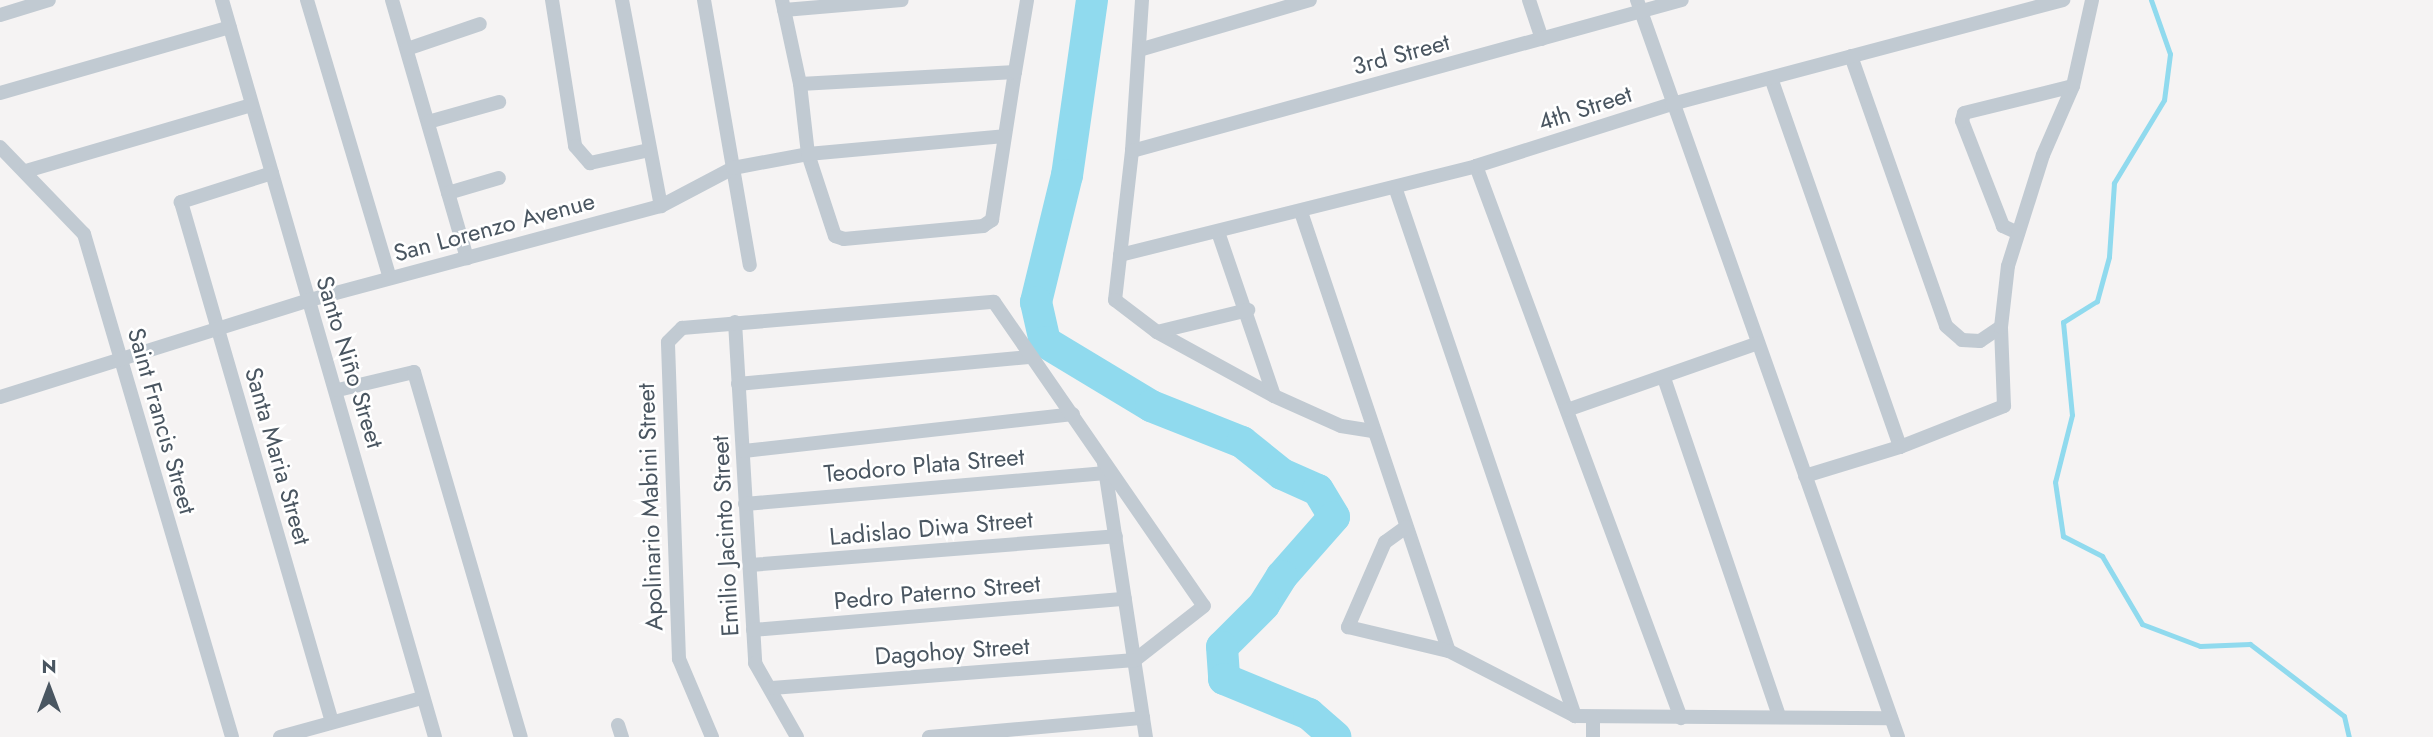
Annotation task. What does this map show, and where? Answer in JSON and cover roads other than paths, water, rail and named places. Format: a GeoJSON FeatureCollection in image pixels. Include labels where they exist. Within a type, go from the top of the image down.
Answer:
{"type":"FeatureCollection","features":[{"type":"Feature","properties":{"kind":"street"},"geometry":{"type":"LineString","coordinates":[[0,15],[49,0]]}},
{"type":"Feature","properties":{"kind":"street","name":"Santo Niño Street"},"geometry":{"type":"LineString","coordinates":[[222,0],[306,301],[338,390],[435,737]]}},
{"type":"Feature","properties":{"kind":"street"},"geometry":{"type":"LineString","coordinates":[[307,0],[390,278]]}},
{"type":"Feature","properties":{"kind":"street"},"geometry":{"type":"LineString","coordinates":[[393,0],[467,258]]}},
{"type":"Feature","properties":{"kind":"street"},"geometry":{"type":"LineString","coordinates":[[552,0],[575,146],[590,163],[649,150]]}},
{"type":"Feature","properties":{"kind":"street"},"geometry":{"type":"LineString","coordinates":[[622,0],[661,206]]}},
{"type":"Feature","properties":{"kind":"street"},"geometry":{"type":"LineString","coordinates":[[704,0],[750,265]]}},
{"type":"Feature","properties":{"kind":"street"},"geometry":{"type":"LineString","coordinates":[[902,0],[783,5],[800,84],[808,154],[831,229],[844,239],[983,226],[992,220],[1027,0]]}},
{"type":"Feature","properties":{"kind":"street"},"geometry":{"type":"LineString","coordinates":[[1142,0],[1132,150],[1115,300],[1157,332],[1273,396],[1341,426],[1373,431]]}},
{"type":"Feature","properties":{"kind":"street"},"geometry":{"type":"LineString","coordinates":[[1139,50],[1310,0]]}},
{"type":"Feature","properties":{"kind":"street"},"geometry":{"type":"LineString","coordinates":[[1529,0],[1542,39]]}},
{"type":"Feature","properties":{"kind":"street","name":"3rd Street"},"geometry":{"type":"LineString","coordinates":[[1132,150],[1542,39],[1638,6],[1682,0]]}},
{"type":"Feature","properties":{"kind":"street","name":"4th Street"},"geometry":{"type":"LineString","coordinates":[[1120,256],[1476,166],[1672,104],[2063,0]]}},
{"type":"Feature","properties":{"kind":"street"},"geometry":{"type":"LineString","coordinates":[[1805,476],[1900,447],[2004,405],[2001,327],[2008,266],[2043,155],[2073,86],[2092,0]]}},
{"type":"Feature","properties":{"kind":"street"},"geometry":{"type":"LineString","coordinates":[[1638,6],[1898,737]]}},
{"type":"Feature","properties":{"kind":"street"},"geometry":{"type":"LineString","coordinates":[[407,48],[480,24]]}},
{"type":"Feature","properties":{"kind":"street"},"geometry":{"type":"LineString","coordinates":[[0,93],[230,27]]}},
{"type":"Feature","properties":{"kind":"street"},"geometry":{"type":"LineString","coordinates":[[1851,56],[1946,326],[1962,340],[1980,341],[2001,327]]}},
{"type":"Feature","properties":{"kind":"street"},"geometry":{"type":"LineString","coordinates":[[800,84],[1015,72]]}},
{"type":"Feature","properties":{"kind":"street"},"geometry":{"type":"LineString","coordinates":[[1770,78],[1900,447]]}},
{"type":"Feature","properties":{"kind":"street"},"geometry":{"type":"LineString","coordinates":[[2018,233],[2003,226],[1962,121],[1964,113],[2073,86]]}},
{"type":"Feature","properties":{"kind":"street"},"geometry":{"type":"LineString","coordinates":[[428,122],[499,102]]}},
{"type":"Feature","properties":{"kind":"street"},"geometry":{"type":"LineString","coordinates":[[26,171],[251,105]]}},
{"type":"Feature","properties":{"kind":"street","name":"San Lorenzo Avenue"},"geometry":{"type":"LineString","coordinates":[[0,397],[306,301],[661,206],[733,168],[808,154],[1004,136]]}},
{"type":"Feature","properties":{"kind":"street","name":"Saint Francis Street"},"geometry":{"type":"LineString","coordinates":[[0,147],[84,234],[232,737]]}},
{"type":"Feature","properties":{"kind":"street"},"geometry":{"type":"LineString","coordinates":[[1476,166],[1682,718]]}},
{"type":"Feature","properties":{"kind":"street","name":"Santa Maria Street"},"geometry":{"type":"LineString","coordinates":[[272,173],[181,202],[332,722]]}},
{"type":"Feature","properties":{"kind":"street"},"geometry":{"type":"LineString","coordinates":[[448,193],[499,178]]}},
{"type":"Feature","properties":{"kind":"street"},"geometry":{"type":"LineString","coordinates":[[1395,187],[1575,716]]}},
{"type":"Feature","properties":{"kind":"street"},"geometry":{"type":"LineString","coordinates":[[1301,212],[1449,651]]}},
{"type":"Feature","properties":{"kind":"street"},"geometry":{"type":"LineString","coordinates":[[1218,232],[1248,310],[1273,396]]}},
{"type":"Feature","properties":{"kind":"street","name":"Apolinario Mabini Street"},"geometry":{"type":"LineString","coordinates":[[712,737],[679,659],[668,342],[682,328],[994,302],[1029,358]]}},
{"type":"Feature","properties":{"kind":"street"},"geometry":{"type":"LineString","coordinates":[[1157,332],[1248,310]]}},
{"type":"Feature","properties":{"kind":"street","name":"Emilio Jacinto Street"},"geometry":{"type":"LineString","coordinates":[[735,322],[755,663],[772,688],[797,737]]}},
{"type":"Feature","properties":{"kind":"street"},"geometry":{"type":"LineString","coordinates":[[1567,410],[1758,343]]}},
{"type":"Feature","properties":{"kind":"street"},"geometry":{"type":"LineString","coordinates":[[737,384],[1029,358],[1073,414],[1105,466],[1204,606],[1135,660]]}},
{"type":"Feature","properties":{"kind":"street"},"geometry":{"type":"LineString","coordinates":[[338,390],[414,372],[521,737]]}},
{"type":"Feature","properties":{"kind":"street"},"geometry":{"type":"LineString","coordinates":[[1664,378],[1779,715]]}},
{"type":"Feature","properties":{"kind":"street"},"geometry":{"type":"LineString","coordinates":[[744,451],[1073,414]]}},
{"type":"Feature","properties":{"kind":"street"},"geometry":{"type":"LineString","coordinates":[[1105,466],[1146,737]]}},
{"type":"Feature","properties":{"kind":"street","name":"Teodoro Plata Street"},"geometry":{"type":"LineString","coordinates":[[745,503],[1105,466]]}},
{"type":"Feature","properties":{"kind":"street"},"geometry":{"type":"LineString","coordinates":[[1406,527],[1385,542],[1348,626],[1449,651],[1575,716],[1682,718],[1779,715],[1891,718]]}},
{"type":"Feature","properties":{"kind":"street","name":"Ladislao Diwa Street"},"geometry":{"type":"LineString","coordinates":[[750,565],[1116,536]]}},
{"type":"Feature","properties":{"kind":"street","name":"Pedro Paterno Street"},"geometry":{"type":"LineString","coordinates":[[753,630],[1125,599]]}},
{"type":"Feature","properties":{"kind":"street","name":"Dagohoy Street"},"geometry":{"type":"LineString","coordinates":[[772,688],[1135,660]]}},
{"type":"Feature","properties":{"kind":"street"},"geometry":{"type":"LineString","coordinates":[[280,737],[422,698]]}},
{"type":"Feature","properties":{"kind":"street"},"geometry":{"type":"LineString","coordinates":[[1593,717],[1593,737]]}},
{"type":"Feature","properties":{"kind":"street"},"geometry":{"type":"LineString","coordinates":[[929,737],[1143,718]]}},
{"type":"Feature","properties":{"kind":"waterway"},"geometry":{"type":"LineString","coordinates":[[1092,0],[1067,175],[1036,302],[1045,342],[1151,406],[1242,442],[1282,474],[1318,490],[1334,517],[1282,576],[1264,605],[1222,647],[1224,679],[1309,714],[1335,737]]}},
{"type":"Feature","properties":{"kind":"waterway"},"geometry":{"type":"LineString","coordinates":[[2151,0],[2170,54],[2164,100],[2114,183],[2109,257],[2097,301],[2063,322],[2072,415],[2055,482],[2063,536],[2102,556],[2142,624],[2200,646],[2250,644],[2344,716],[2349,737]]}}]}
